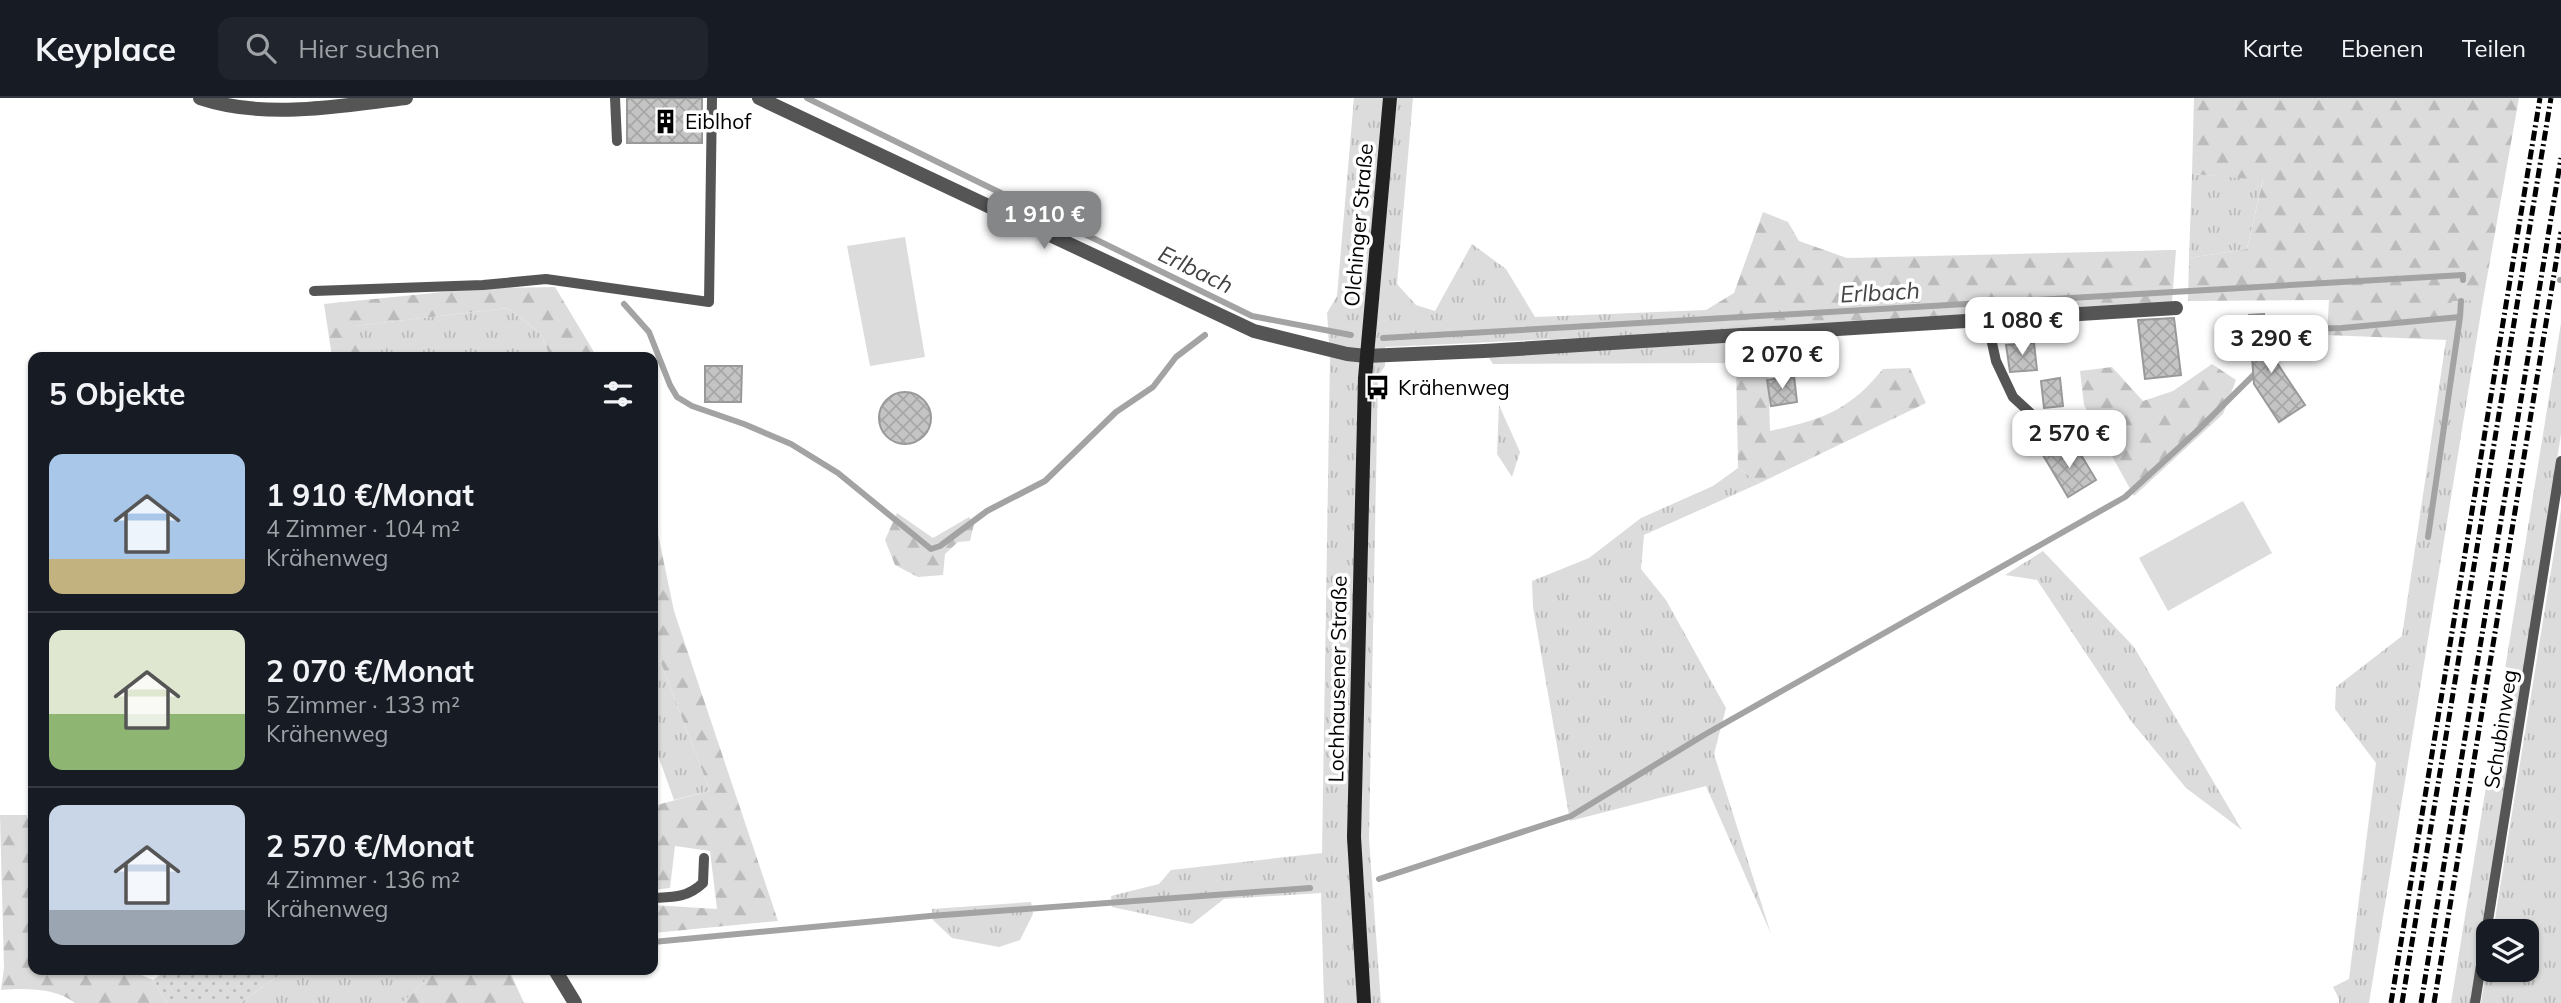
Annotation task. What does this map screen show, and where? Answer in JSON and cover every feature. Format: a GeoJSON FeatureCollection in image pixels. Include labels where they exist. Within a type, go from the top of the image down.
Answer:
{"type":"FeatureCollection","features":[{"type":"Feature","properties":{"kind":"main road","name":"Olchinger Straße"},"geometry":{"type":"LineString","coordinates":[[1366,356],[1390,98]]}},
{"type":"Feature","properties":{"kind":"main road","name":"Lochhausener Straße"},"geometry":{"type":"LineString","coordinates":[[1364,1003],[1354,837],[1366,356]]}},
{"type":"Feature","properties":{"kind":"street"},"geometry":{"type":"LineString","coordinates":[[200,98],[226,107],[305,110],[406,98]]}},
{"type":"Feature","properties":{"kind":"street"},"geometry":{"type":"LineString","coordinates":[[759,98],[1254,331],[1347,354],[1366,356],[1484,351],[2176,308]]}},
{"type":"Feature","properties":{"kind":"street"},"geometry":{"type":"LineString","coordinates":[[558,975],[575,1003]]}},
{"type":"Feature","properties":{"kind":"lane"},"geometry":{"type":"LineString","coordinates":[[615,98],[617,141]]}},
{"type":"Feature","properties":{"kind":"lane"},"geometry":{"type":"LineString","coordinates":[[314,291],[483,285],[546,279],[709,302],[712,98]]}},
{"type":"Feature","properties":{"kind":"lane"},"geometry":{"type":"LineString","coordinates":[[1987,320],[1996,361],[2013,397],[2049,430]]}},
{"type":"Feature","properties":{"kind":"lane","name":"Schubinweg"},"geometry":{"type":"LineString","coordinates":[[2475,1003],[2561,461]]}},
{"type":"Feature","properties":{"kind":"lane"},"geometry":{"type":"LineString","coordinates":[[658,898],[692,894],[702,883],[704,858]]}},
{"type":"Feature","properties":{"kind":"green space"},"geometry":{"type":"Polygon","coordinates":[[[1354,98],[1413,98],[1397,284],[1416,305],[1435,311],[1472,244],[1506,269],[1535,317],[1706,310],[1706,332],[1385,347],[1385,366],[1378,376],[1369,839],[1381,1003],[1324,1003],[1321,893],[1224,899],[1192,924],[1112,907],[1111,896],[1159,884],[1171,870],[1322,853],[1330,357],[1327,313],[1337,296],[1354,98]]]}},
{"type":"Feature","properties":{"kind":"green space"},"geometry":{"type":"Polygon","coordinates":[[[2194,98],[2519,98],[2483,300],[2452,301],[2447,340],[2327,335],[2329,300],[2188,301],[2189,258],[2247,249],[2263,180],[2192,174],[2194,98]]]}},
{"type":"Feature","properties":{"kind":"green space"},"geometry":{"type":"Polygon","coordinates":[[[2192,174],[2263,179],[2247,249],[2189,258],[2192,174]]]}},
{"type":"Feature","properties":{"kind":"green space"},"geometry":{"type":"Polygon","coordinates":[[[1763,212],[1788,222],[1799,241],[1847,258],[2176,250],[2172,302],[1767,328],[1770,431],[1804,423],[1833,412],[1858,395],[1883,369],[1910,368],[1926,403],[1760,483],[1738,468],[1736,364],[1706,339],[1706,310],[1734,293],[1763,212]]]}},
{"type":"Feature","properties":{"kind":"green space"},"geometry":{"type":"Polygon","coordinates":[[[905,237],[925,357],[870,366],[847,246],[905,237]]]}},
{"type":"Feature","properties":{"kind":"green space"},"geometry":{"type":"Polygon","coordinates":[[[555,287],[594,352],[548,352],[541,334],[508,308],[354,326],[362,352],[331,352],[324,304],[483,288],[555,287]]]}},
{"type":"Feature","properties":{"kind":"green space"},"geometry":{"type":"Polygon","coordinates":[[[2452,300],[2483,300],[2369,1003],[2339,1003],[2333,987],[2349,979],[2376,763],[2335,709],[2336,687],[2402,636],[2452,300]]]}},
{"type":"Feature","properties":{"kind":"green space"},"geometry":{"type":"Polygon","coordinates":[[[508,308],[541,334],[548,352],[361,352],[353,326],[508,308]]]}},
{"type":"Feature","properties":{"kind":"green space"},"geometry":{"type":"Polygon","coordinates":[[[2561,323],[2561,434],[2485,919],[2476,919],[2476,977],[2472,1003],[2451,1003],[2561,323]]]}},
{"type":"Feature","properties":{"kind":"green space"},"geometry":{"type":"Polygon","coordinates":[[[1706,339],[1736,363],[1493,364],[1484,351],[1706,339]]]}},
{"type":"Feature","properties":{"kind":"green space"},"geometry":{"type":"Polygon","coordinates":[[[2212,364],[2236,380],[2223,414],[2134,496],[2084,405],[2080,371],[2112,367],[2143,401],[2173,391],[2212,364]]]}},
{"type":"Feature","properties":{"kind":"green space"},"geometry":{"type":"Polygon","coordinates":[[[1499,405],[1520,452],[1512,477],[1497,454],[1499,405]]]}},
{"type":"Feature","properties":{"kind":"green space"},"geometry":{"type":"Polygon","coordinates":[[[1738,468],[1760,483],[1644,535],[1641,569],[1666,600],[1726,708],[1714,754],[1771,934],[1706,786],[1570,821],[1533,607],[1532,581],[1589,558],[1641,518],[1713,486],[1738,468]]]}},
{"type":"Feature","properties":{"kind":"green space"},"geometry":{"type":"Polygon","coordinates":[[[2243,501],[2272,553],[2168,611],[2139,558],[2243,501]]]}},
{"type":"Feature","properties":{"kind":"green space"},"geometry":{"type":"Polygon","coordinates":[[[2561,509],[2561,1003],[2481,1003],[2484,982],[2539,982],[2539,919],[2495,919],[2561,509]]]}},
{"type":"Feature","properties":{"kind":"green space"},"geometry":{"type":"Polygon","coordinates":[[[897,513],[933,538],[969,517],[974,524],[970,541],[958,542],[945,554],[943,575],[918,577],[895,565],[885,540],[897,513]]]}},
{"type":"Feature","properties":{"kind":"green space"},"geometry":{"type":"Polygon","coordinates":[[[658,534],[674,611],[778,921],[658,933],[658,905],[717,909],[710,851],[675,846],[670,888],[658,889],[658,805],[710,791],[658,655],[658,534]]]}},
{"type":"Feature","properties":{"kind":"green space"},"geometry":{"type":"Polygon","coordinates":[[[2043,551],[2134,647],[2242,830],[2186,788],[2131,721],[2037,580],[2005,575],[2043,551]]]}},
{"type":"Feature","properties":{"kind":"green space"},"geometry":{"type":"Polygon","coordinates":[[[658,655],[710,791],[674,800],[658,755],[658,655]]]}},
{"type":"Feature","properties":{"kind":"green space"},"geometry":{"type":"Polygon","coordinates":[[[0,815],[27,815],[28,975],[142,975],[153,980],[167,1003],[75,1003],[50,992],[30,989],[1,990],[4,968],[0,815]]]}},
{"type":"Feature","properties":{"kind":"green space"},"geometry":{"type":"Polygon","coordinates":[[[1031,902],[1033,914],[1020,940],[999,947],[952,938],[933,920],[932,909],[1031,902]]]}},
{"type":"Feature","properties":{"kind":"green space"},"geometry":{"type":"Polygon","coordinates":[[[160,975],[279,975],[240,1003],[167,1003],[153,980],[160,975]]]}},
{"type":"Feature","properties":{"kind":"green space"},"geometry":{"type":"Polygon","coordinates":[[[279,975],[432,975],[402,1003],[240,1003],[279,975]]]}},
{"type":"Feature","properties":{"kind":"green space"},"geometry":{"type":"Polygon","coordinates":[[[432,975],[511,975],[524,1003],[402,1003],[432,975]]]}},
{"type":"Feature","properties":{"kind":"building","name":"Eiblhof"},"geometry":{"type":"Polygon","coordinates":[[[627,98],[702,98],[702,143],[627,143],[627,98]]]}},
{"type":"Feature","properties":{"kind":"building"},"geometry":{"type":"Polygon","coordinates":[[[2264,314],[2268,369],[2277,363],[2305,405],[2279,422],[2254,384],[2249,315],[2264,314]]]}},
{"type":"Feature","properties":{"kind":"building"},"geometry":{"type":"Polygon","coordinates":[[[2174,318],[2181,375],[2145,379],[2138,320],[2174,318]]]}},
{"type":"Feature","properties":{"kind":"building"},"geometry":{"type":"Polygon","coordinates":[[[2034,343],[2037,370],[2010,372],[2006,345],[2034,343]]]}},
{"type":"Feature","properties":{"kind":"building"},"geometry":{"type":"Polygon","coordinates":[[[705,366],[742,366],[741,402],[705,402],[705,366]]]}},
{"type":"Feature","properties":{"kind":"building"},"geometry":{"type":"Polygon","coordinates":[[[1794,376],[1797,402],[1771,406],[1767,380],[1794,376]]]}},
{"type":"Feature","properties":{"kind":"building"},"geometry":{"type":"Polygon","coordinates":[[[2060,378],[2063,406],[2044,408],[2041,381],[2060,378]]]}},
{"type":"Feature","properties":{"kind":"building"},"geometry":{"type":"Polygon","coordinates":[[[905,392],[915,394],[923,400],[929,408],[929,428],[923,436],[915,442],[905,444],[895,442],[887,436],[881,428],[879,418],[881,408],[887,400],[895,394],[905,392]]]}},
{"type":"Feature","properties":{"kind":"building"},"geometry":{"type":"Polygon","coordinates":[[[2061,443],[2071,458],[2080,453],[2096,480],[2068,497],[2043,455],[2061,443]]]}},
{"type":"Feature","properties":{"kind":"waterway","name":"Erlbach"},"geometry":{"type":"LineString","coordinates":[[807,98],[1252,316],[1351,335]]}},
{"type":"Feature","properties":{"kind":"waterway","name":"Erlbach"},"geometry":{"type":"LineString","coordinates":[[1383,338],[2463,275],[2463,280]]}},
{"type":"Feature","properties":{"kind":"waterway"},"geometry":{"type":"LineString","coordinates":[[1379,879],[1571,816],[1704,735],[2125,497],[2196,432],[2300,329],[2342,328],[2460,317],[2461,301]]}},
{"type":"Feature","properties":{"kind":"waterway"},"geometry":{"type":"LineString","coordinates":[[624,304],[649,332],[657,352]]}},
{"type":"Feature","properties":{"kind":"waterway"},"geometry":{"type":"LineString","coordinates":[[2428,537],[2460,317]]}},
{"type":"Feature","properties":{"kind":"waterway"},"geometry":{"type":"LineString","coordinates":[[658,355],[677,397],[692,406],[791,444],[838,473],[931,549],[940,546],[987,511],[1045,481],[1116,412],[1153,387],[1176,357],[1205,335]]}},
{"type":"Feature","properties":{"kind":"waterway"},"geometry":{"type":"LineString","coordinates":[[658,942],[930,916],[1310,888]]}},
{"type":"Feature","properties":{"kind":"railway"},"geometry":{"type":"LineString","coordinates":[[2391,1003],[2540,98]]}},
{"type":"Feature","properties":{"kind":"railway"},"geometry":{"type":"LineString","coordinates":[[2402,1003],[2551,98]]}},
{"type":"Feature","properties":{"kind":"railway"},"geometry":{"type":"LineString","coordinates":[[2421,1003],[2561,158]]}},
{"type":"Feature","properties":{"kind":"railway"},"geometry":{"type":"LineString","coordinates":[[2434,1003],[2561,232]]}},
{"type":"Feature","properties":{"kind":"place","name":"Eiblhof"},"geometry":{"type":"Point","coordinates":[665,121]}},
{"type":"Feature","properties":{"kind":"place","name":"Krähenweg"},"geometry":{"type":"Point","coordinates":[1378,387]}}]}
